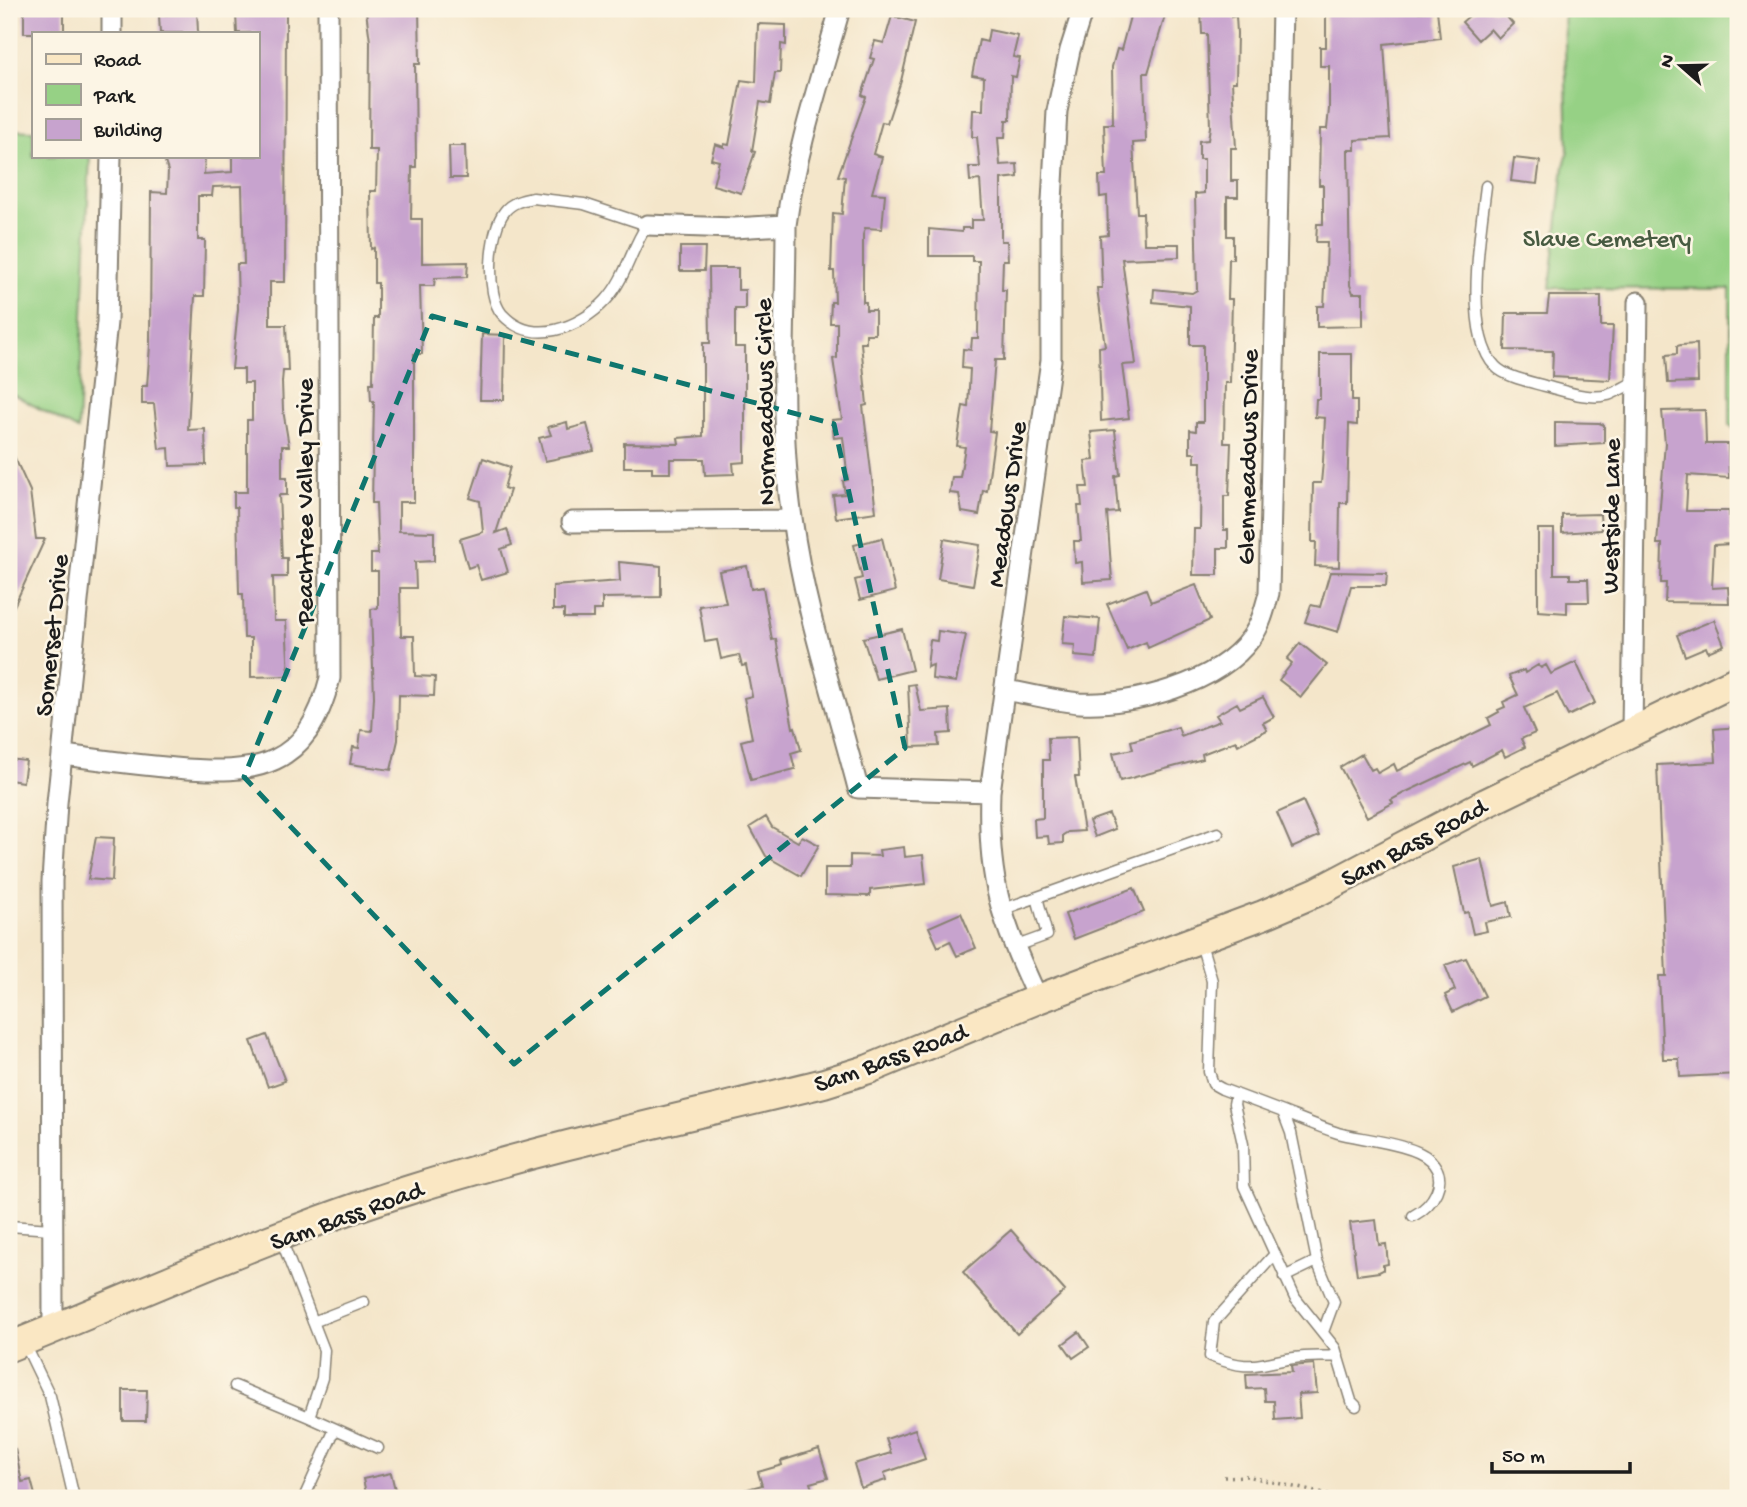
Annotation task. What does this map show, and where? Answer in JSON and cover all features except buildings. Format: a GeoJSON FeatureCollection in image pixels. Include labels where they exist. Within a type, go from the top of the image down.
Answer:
{"type":"FeatureCollection","features":[{"type":"Feature","properties":{"kind":"main road","name":"Sam Bass Road"},"geometry":{"type":"LineString","coordinates":[[16,1344],[280,1237],[406,1191],[512,1159],[869,1069],[1038,999],[1263,915],[1318,891],[1474,808],[1738,680]]}},
{"type":"Feature","properties":{"kind":"street"},"geometry":{"type":"LineString","coordinates":[[112,9],[112,32]]}},
{"type":"Feature","properties":{"kind":"street","name":"Peachtree Valley Drive"},"geometry":{"type":"LineString","coordinates":[[64,755],[226,772],[253,769],[274,760],[296,745],[316,718],[327,690],[330,678],[328,9]]}},
{"type":"Feature","properties":{"kind":"street","name":"Normeadows Circle"},"geometry":{"type":"LineString","coordinates":[[840,9],[790,194],[786,225],[786,424],[792,520],[814,624],[858,788],[990,792]]}},
{"type":"Feature","properties":{"kind":"street","name":"Meadows Drive"},"geometry":{"type":"LineString","coordinates":[[1038,999],[1000,910],[988,840],[990,792],[1051,360],[1051,219],[1057,111],[1070,50],[1083,9]]}},
{"type":"Feature","properties":{"kind":"street","name":"Glenmeadows Drive"},"geometry":{"type":"LineString","coordinates":[[1005,690],[1079,703],[1129,700],[1210,673],[1230,661],[1259,626],[1269,593],[1282,9]]}},
{"type":"Feature","properties":{"kind":"street","name":"Somerset Drive"},"geometry":{"type":"LineString","coordinates":[[53,1329],[52,881],[107,321],[111,158]]}},
{"type":"Feature","properties":{"kind":"street"},"geometry":{"type":"LineString","coordinates":[[647,225],[734,228],[786,225]]}},
{"type":"Feature","properties":{"kind":"street","name":"Westside Lane"},"geometry":{"type":"LineString","coordinates":[[1632,731],[1638,302]]}},
{"type":"Feature","properties":{"kind":"street"},"geometry":{"type":"LineString","coordinates":[[572,522],[792,520]]}},
{"type":"Feature","properties":{"kind":"lane"},"geometry":{"type":"LineString","coordinates":[[1486,186],[1474,288],[1484,343],[1495,366],[1528,382],[1593,397],[1612,394],[1637,381]]}},
{"type":"Feature","properties":{"kind":"lane"},"geometry":{"type":"LineString","coordinates":[[533,198],[563,200],[584,204],[647,225],[617,285],[606,300],[574,325],[561,330],[523,329],[501,313],[491,274],[492,245],[505,210],[513,204],[533,198]]}},
{"type":"Feature","properties":{"kind":"lane"},"geometry":{"type":"LineString","coordinates":[[1000,910],[1217,834]]}},
{"type":"Feature","properties":{"kind":"lane"},"geometry":{"type":"LineString","coordinates":[[1014,947],[1047,935],[1037,897]]}},
{"type":"Feature","properties":{"kind":"lane"},"geometry":{"type":"LineString","coordinates":[[1199,937],[1212,981],[1209,1072],[1213,1084],[1336,1132],[1414,1151],[1429,1158],[1438,1176],[1438,1187],[1428,1208],[1413,1216]]}},
{"type":"Feature","properties":{"kind":"lane"},"geometry":{"type":"LineString","coordinates":[[1236,1094],[1234,1104],[1243,1144],[1244,1186],[1284,1277],[1307,1316],[1323,1332],[1338,1356],[1351,1401],[1356,1406]]}},
{"type":"Feature","properties":{"kind":"lane"},"geometry":{"type":"LineString","coordinates":[[1283,1112],[1290,1133],[1317,1261],[1334,1302],[1323,1332]]}},
{"type":"Feature","properties":{"kind":"lane"},"geometry":{"type":"LineString","coordinates":[[9,1226],[51,1229]]}},
{"type":"Feature","properties":{"kind":"lane"},"geometry":{"type":"LineString","coordinates":[[280,1237],[324,1350],[322,1378],[309,1417]]}},
{"type":"Feature","properties":{"kind":"lane"},"geometry":{"type":"LineString","coordinates":[[1274,1255],[1214,1322],[1210,1356],[1236,1367],[1251,1368],[1294,1358],[1338,1356]]}},
{"type":"Feature","properties":{"kind":"lane"},"geometry":{"type":"LineString","coordinates":[[1284,1277],[1317,1261]]}},
{"type":"Feature","properties":{"kind":"lane"},"geometry":{"type":"LineString","coordinates":[[313,1322],[364,1302]]}},
{"type":"Feature","properties":{"kind":"lane"},"geometry":{"type":"LineString","coordinates":[[16,1344],[50,1396],[74,1498]]}},
{"type":"Feature","properties":{"kind":"lane"},"geometry":{"type":"LineString","coordinates":[[235,1386],[378,1448]]}},
{"type":"Feature","properties":{"kind":"lane"},"geometry":{"type":"LineString","coordinates":[[304,1498],[335,1429]]}},
{"type":"Feature","properties":{"kind":"path"},"geometry":{"type":"LineString","coordinates":[[1224,1476],[1247,1476],[1341,1498]]}},
{"type":"Feature","properties":{"kind":"highlighted area"},"geometry":{"type":"Polygon","coordinates":[[[432,316],[834,424],[905,748],[514,1064],[244,777],[432,316]]]}},
{"type":"Feature","properties":{"kind":"green space","name":"Slave Cemetery"},"geometry":{"type":"Polygon","coordinates":[[[1564,9],[1738,9],[1738,432],[1730,425],[1730,289],[1550,288],[1564,166],[1568,152],[1564,9]]]}},
{"type":"Feature","properties":{"kind":"green space"},"geometry":{"type":"Polygon","coordinates":[[[9,130],[32,131],[32,158],[90,158],[78,430],[9,392],[9,130]]]}}]}
